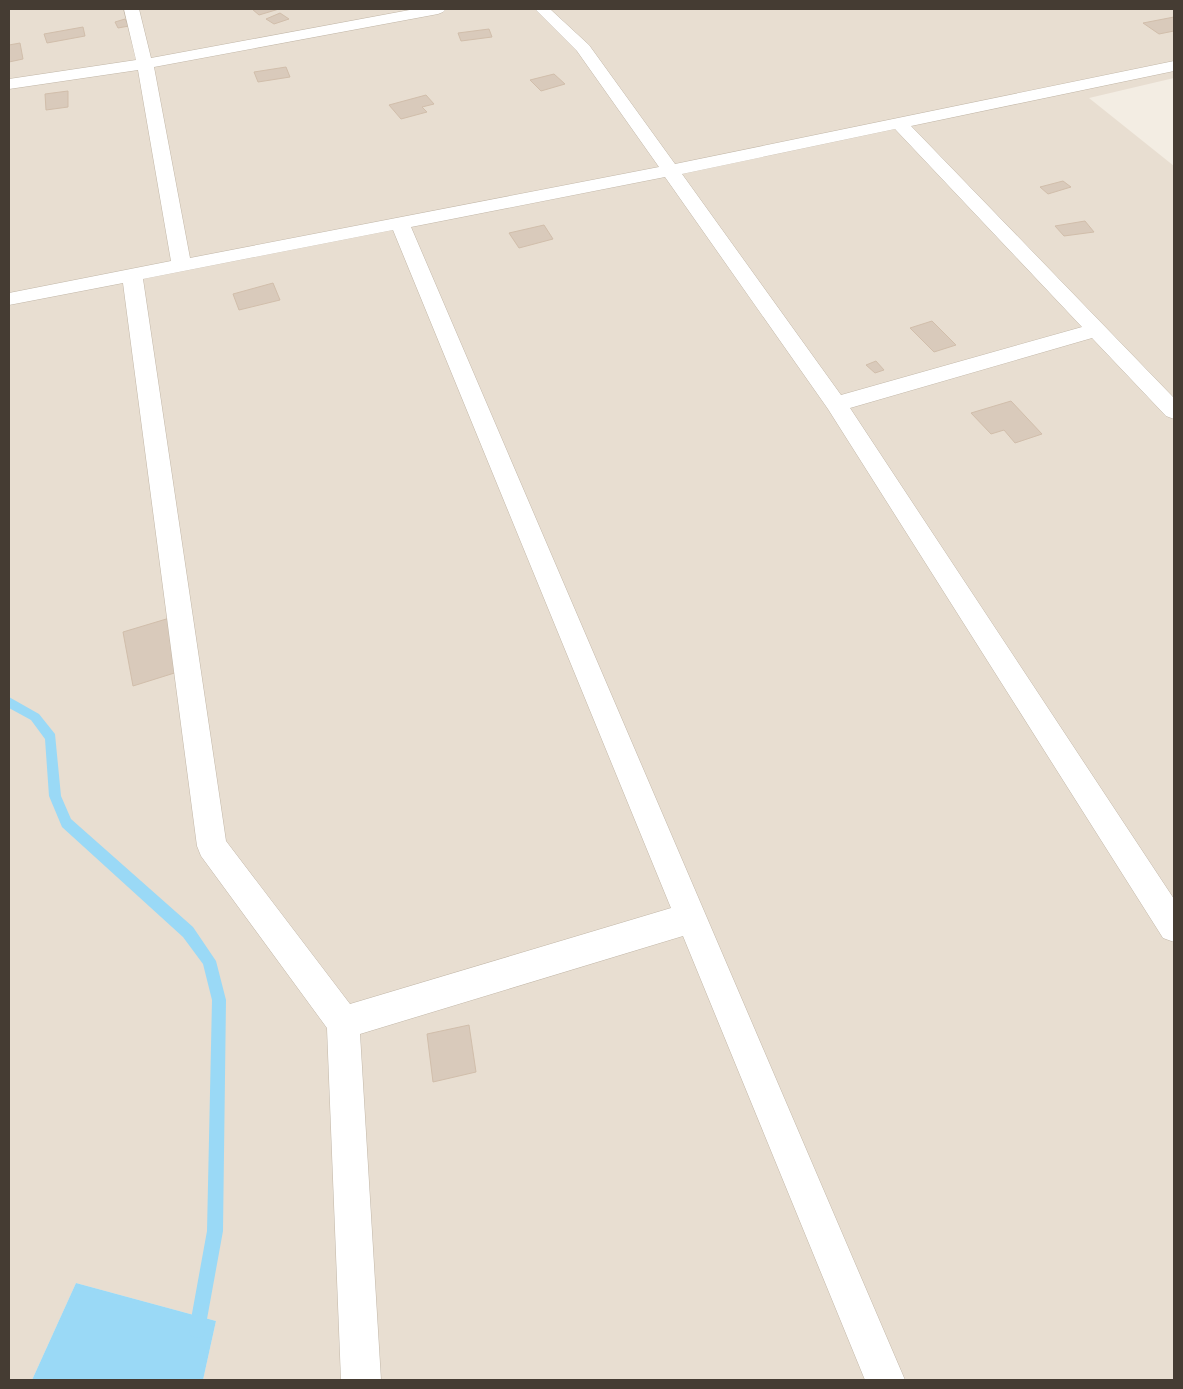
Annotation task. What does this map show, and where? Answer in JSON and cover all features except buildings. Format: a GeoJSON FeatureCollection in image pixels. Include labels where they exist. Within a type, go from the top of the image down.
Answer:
{"type":"FeatureCollection","features":[{"type":"Feature","properties":{"kind":"street"},"geometry":{"type":"LineString","coordinates":[[131,9],[145,64],[182,266]]}},
{"type":"Feature","properties":{"kind":"street"},"geometry":{"type":"LineString","coordinates":[[9,84],[145,64],[438,9]]}},
{"type":"Feature","properties":{"kind":"street"},"geometry":{"type":"LineString","coordinates":[[542,9],[583,48],[668,171],[836,404],[1174,927]]}},
{"type":"Feature","properties":{"kind":"street"},"geometry":{"type":"LineString","coordinates":[[9,299],[668,171],[1174,66]]}},
{"type":"Feature","properties":{"kind":"street"},"geometry":{"type":"LineString","coordinates":[[899,124],[1174,411]]}},
{"type":"Feature","properties":{"kind":"street"},"geometry":{"type":"LineString","coordinates":[[400,224],[885,1380]]}},
{"type":"Feature","properties":{"kind":"street"},"geometry":{"type":"LineString","coordinates":[[132,275],[212,846],[344,1023],[361,1380]]}},
{"type":"Feature","properties":{"kind":"street"},"geometry":{"type":"LineString","coordinates":[[836,404],[1096,330]]}},
{"type":"Feature","properties":{"kind":"street"},"geometry":{"type":"LineString","coordinates":[[344,1023],[691,918]]}},
{"type":"Feature","properties":{"kind":"shaded area"},"geometry":{"type":"Polygon","coordinates":[[[9,9],[1174,9],[1174,78],[1089,98],[1174,166],[1174,1380],[203,1380],[216,1321],[76,1283],[32,1380],[9,1380],[9,9]]]}},
{"type":"Feature","properties":{"kind":"water"},"geometry":{"type":"Polygon","coordinates":[[[76,1283],[216,1321],[203,1380],[32,1380],[76,1283]]]}},
{"type":"Feature","properties":{"kind":"waterway"},"geometry":{"type":"LineString","coordinates":[[9,702],[35,717],[51,738],[55,796],[66,823],[188,932],[209,961],[219,1000],[215,1231],[197,1330]]}}]}
